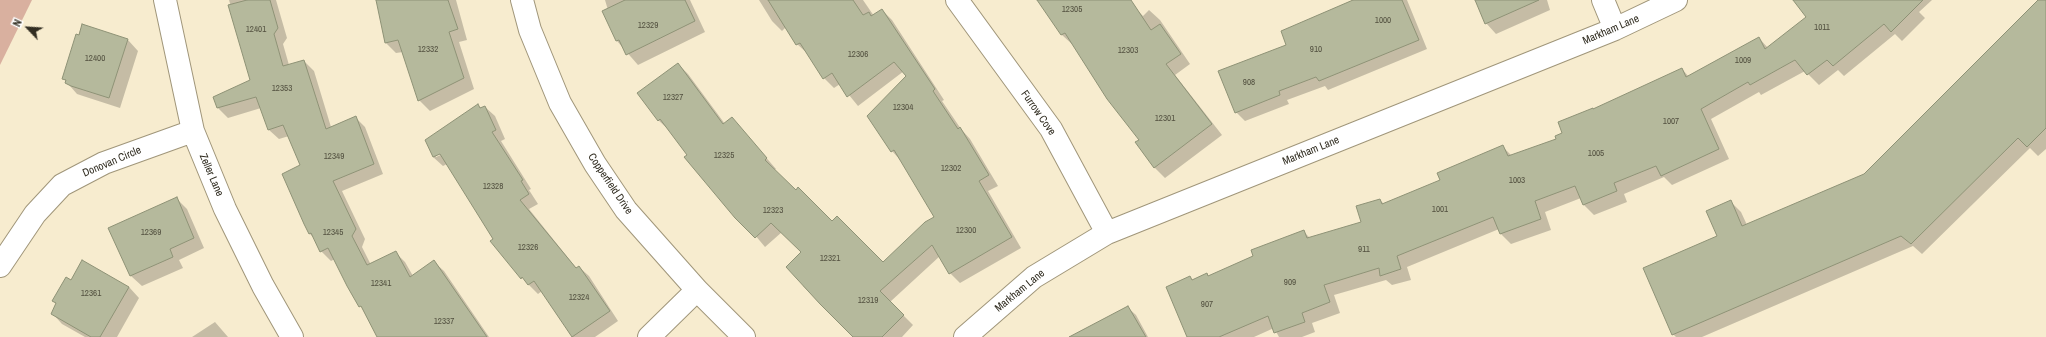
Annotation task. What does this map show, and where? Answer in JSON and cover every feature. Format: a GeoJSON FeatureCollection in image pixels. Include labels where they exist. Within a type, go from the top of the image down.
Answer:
{"type":"FeatureCollection","features":[{"type":"Feature","properties":{"kind":"street","name":"Zeller Lane"},"geometry":{"type":"LineString","coordinates":[[165,0],[193,131],[225,209],[263,286],[292,337]]}},
{"type":"Feature","properties":{"kind":"street","name":"Copperfield Drive"},"geometry":{"type":"LineString","coordinates":[[522,0],[530,30],[560,103],[595,164],[626,210],[697,290],[744,337]]}},
{"type":"Feature","properties":{"kind":"street","name":"Furrow Cove"},"geometry":{"type":"LineString","coordinates":[[957,0],[1051,129],[1107,233]]}},
{"type":"Feature","properties":{"kind":"street"},"geometry":{"type":"LineString","coordinates":[[1603,0],[1615,29]]}},
{"type":"Feature","properties":{"kind":"street","name":"Markham Lane"},"geometry":{"type":"LineString","coordinates":[[965,337],[1034,277],[1107,233],[1615,29],[1676,0]]}},
{"type":"Feature","properties":{"kind":"street","name":"Donovan Circle"},"geometry":{"type":"LineString","coordinates":[[0,266],[35,214],[62,185],[104,163],[193,131]]}},
{"type":"Feature","properties":{"kind":"street"},"geometry":{"type":"LineString","coordinates":[[649,337],[697,290]]}},
{"type":"Feature","properties":{"kind":"shaded area"},"geometry":{"type":"Polygon","coordinates":[[[0,0],[32,0],[0,65],[0,0]]]}},
{"type":"Feature","properties":{"kind":"building"},"geometry":{"type":"Polygon","coordinates":[[[247,0],[270,0],[278,28],[274,34],[283,66],[304,60],[326,129],[356,116],[374,164],[333,181],[356,229],[352,236],[367,265],[396,251],[410,277],[434,260],[487,337],[377,337],[361,306],[359,307],[347,286],[328,248],[320,252],[311,233],[309,234],[304,224],[282,174],[300,165],[283,125],[268,130],[256,97],[217,108],[213,97],[250,80],[228,5],[247,0]]]}},
{"type":"Feature","properties":{"kind":"building"},"geometry":{"type":"Polygon","coordinates":[[[376,0],[448,0],[458,29],[449,32],[464,78],[418,101],[398,40],[385,43],[376,0]]]}},
{"type":"Feature","properties":{"kind":"building"},"geometry":{"type":"Polygon","coordinates":[[[625,0],[685,0],[695,21],[626,55],[619,40],[616,41],[602,11],[625,0]]]}},
{"type":"Feature","properties":{"kind":"building"},"geometry":{"type":"Polygon","coordinates":[[[768,0],[853,0],[863,15],[869,12],[871,16],[882,9],[935,89],[933,91],[958,129],[960,127],[989,175],[979,181],[1012,237],[949,274],[932,245],[880,291],[904,315],[882,337],[853,337],[786,267],[801,252],[771,223],[755,238],[735,218],[684,157],[687,155],[660,119],[658,121],[637,93],[678,63],[723,124],[732,117],[767,158],[765,160],[796,190],[798,187],[832,221],[837,216],[883,262],[925,222],[934,217],[894,150],[891,152],[867,116],[906,76],[894,62],[847,97],[832,73],[823,79],[800,43],[796,45],[768,0]]]}},
{"type":"Feature","properties":{"kind":"building"},"geometry":{"type":"Polygon","coordinates":[[[1037,0],[1131,0],[1151,30],[1160,24],[1181,54],[1166,64],[1212,124],[1154,168],[1135,142],[1139,140],[1107,99],[1065,33],[1061,35],[1037,0]]]}},
{"type":"Feature","properties":{"kind":"building"},"geometry":{"type":"Polygon","coordinates":[[[1353,0],[1402,0],[1419,40],[1319,81],[1316,77],[1279,91],[1280,95],[1235,113],[1218,71],[1286,45],[1281,31],[1353,0]]]}},
{"type":"Feature","properties":{"kind":"building"},"geometry":{"type":"Polygon","coordinates":[[[1475,0],[1539,0],[1485,24],[1475,0]]]}},
{"type":"Feature","properties":{"kind":"building"},"geometry":{"type":"Polygon","coordinates":[[[1793,0],[1923,0],[1891,32],[1884,24],[1833,66],[1827,60],[1807,75],[1795,60],[1750,85],[1748,82],[1701,109],[1719,149],[1661,176],[1656,166],[1614,183],[1617,191],[1583,205],[1575,186],[1535,201],[1541,219],[1500,234],[1493,217],[1397,256],[1401,269],[1380,276],[1379,268],[1324,285],[1330,302],[1302,313],[1305,322],[1274,333],[1268,316],[1219,337],[1187,337],[1166,287],[1190,276],[1192,280],[1207,273],[1208,276],[1253,256],[1251,250],[1304,230],[1307,238],[1361,222],[1356,206],[1380,199],[1382,204],[1440,180],[1437,173],[1503,145],[1508,156],[1556,139],[1555,136],[1562,133],[1558,122],[1593,109],[1682,68],[1686,77],[1759,37],[1765,49],[1806,17],[1793,0]]]}},
{"type":"Feature","properties":{"kind":"building"},"geometry":{"type":"Polygon","coordinates":[[[2038,0],[2046,0],[2046,128],[2027,147],[2018,138],[1911,244],[1901,236],[1672,335],[1643,268],[1717,236],[1706,211],[1731,200],[1742,226],[1864,174],[2038,0]]]}},
{"type":"Feature","properties":{"kind":"building"},"geometry":{"type":"Polygon","coordinates":[[[82,24],[128,39],[109,98],[71,86],[65,83],[66,80],[62,79],[76,34],[79,35],[82,24]]]}},
{"type":"Feature","properties":{"kind":"building"},"geometry":{"type":"Polygon","coordinates":[[[478,104],[480,108],[485,106],[496,130],[492,132],[523,180],[521,181],[529,194],[520,200],[576,268],[579,266],[610,311],[572,337],[534,281],[528,285],[522,277],[521,279],[490,241],[493,239],[440,154],[433,157],[425,140],[478,104]]]}},
{"type":"Feature","properties":{"kind":"building"},"geometry":{"type":"Polygon","coordinates":[[[177,197],[194,238],[170,249],[173,257],[130,276],[108,228],[177,197]]]}},
{"type":"Feature","properties":{"kind":"building"},"geometry":{"type":"Polygon","coordinates":[[[82,260],[129,287],[100,337],[91,337],[51,314],[56,303],[52,301],[66,277],[71,280],[82,260]]]}},
{"type":"Feature","properties":{"kind":"building"},"geometry":{"type":"Polygon","coordinates":[[[1128,306],[1146,337],[1069,337],[1128,306]]]}}]}
